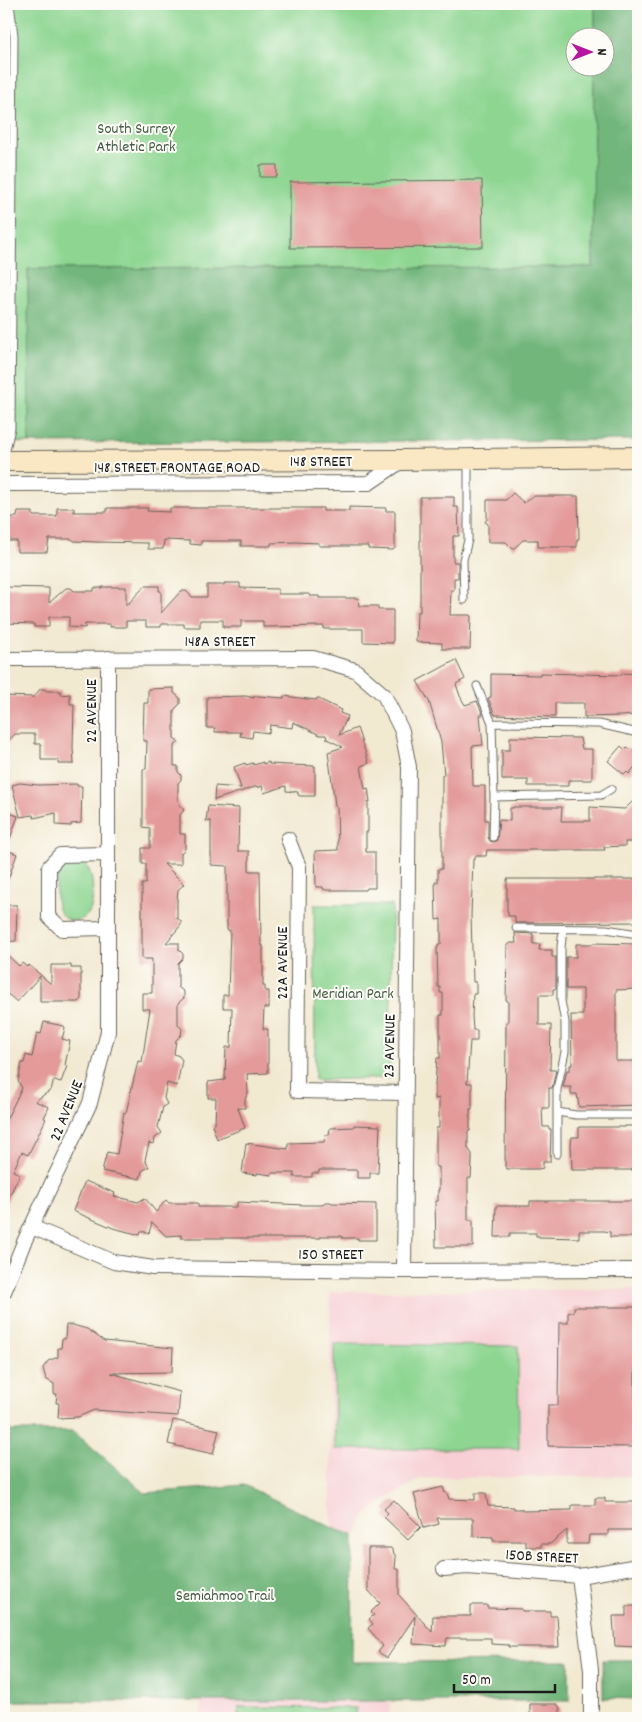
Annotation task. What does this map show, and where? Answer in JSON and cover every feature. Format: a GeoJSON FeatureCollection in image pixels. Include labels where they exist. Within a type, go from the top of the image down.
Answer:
{"type":"FeatureCollection","features":[{"type":"Feature","properties":{"kind":"main road","name":"148 STREET"},"geometry":{"type":"LineString","coordinates":[[4,460],[468,460],[638,457]]}},
{"type":"Feature","properties":{"kind":"street","name":"148 STREET FRONTAGE ROAD"},"geometry":{"type":"LineString","coordinates":[[4,484],[369,483],[403,460]]}},
{"type":"Feature","properties":{"kind":"street","name":"22 AVENUE"},"geometry":{"type":"LineString","coordinates":[[4,1292],[90,1103],[108,1032],[108,658]]}},
{"type":"Feature","properties":{"kind":"street","name":"148A STREET"},"geometry":{"type":"LineString","coordinates":[[4,659],[313,658],[355,670],[384,695],[402,731]]}},
{"type":"Feature","properties":{"kind":"street","name":"23 AVENUE"},"geometry":{"type":"LineString","coordinates":[[402,731],[408,767],[404,1271]]}},
{"type":"Feature","properties":{"kind":"street","name":"22A AVENUE"},"geometry":{"type":"LineString","coordinates":[[288,839],[299,867],[297,1091],[405,1092]]}},
{"type":"Feature","properties":{"kind":"street"},"geometry":{"type":"LineString","coordinates":[[107,928],[62,929],[48,917],[49,867],[60,855],[108,854]]}},
{"type":"Feature","properties":{"kind":"street","name":"150 STREET"},"geometry":{"type":"LineString","coordinates":[[32,1227],[114,1262],[153,1268],[404,1271],[638,1270]]}},
{"type":"Feature","properties":{"kind":"street","name":"150B STREET"},"geometry":{"type":"LineString","coordinates":[[444,1569],[467,1567],[580,1576],[638,1566]]}},
{"type":"Feature","properties":{"kind":"street"},"geometry":{"type":"LineString","coordinates":[[580,1576],[591,1670],[590,1718]]}},
{"type":"Feature","properties":{"kind":"lane"},"geometry":{"type":"LineString","coordinates":[[4,460],[11,428],[14,36],[10,4]]}},
{"type":"Feature","properties":{"kind":"lane"},"geometry":{"type":"LineString","coordinates":[[4,145],[12,149]]}},
{"type":"Feature","properties":{"kind":"lane"},"geometry":{"type":"LineString","coordinates":[[4,152],[12,149]]}},
{"type":"Feature","properties":{"kind":"lane"},"geometry":{"type":"LineString","coordinates":[[464,600],[463,560],[468,540],[468,460]]}},
{"type":"Feature","properties":{"kind":"lane"},"geometry":{"type":"LineString","coordinates":[[477,686],[492,723],[493,837]]}},
{"type":"Feature","properties":{"kind":"lane"},"geometry":{"type":"LineString","coordinates":[[492,723],[599,724],[638,733]]}},
{"type":"Feature","properties":{"kind":"lane"},"geometry":{"type":"LineString","coordinates":[[494,797],[601,795],[611,789]]}},
{"type":"Feature","properties":{"kind":"lane"},"geometry":{"type":"LineString","coordinates":[[516,928],[606,929],[638,934]]}},
{"type":"Feature","properties":{"kind":"lane"},"geometry":{"type":"LineString","coordinates":[[557,1154],[557,1089],[565,1052],[565,1022],[561,992],[563,930]]}},
{"type":"Feature","properties":{"kind":"lane"},"geometry":{"type":"LineString","coordinates":[[557,1112],[576,1115],[638,1115]]}},
{"type":"Feature","properties":{"kind":"shaded area"},"geometry":{"type":"Polygon","coordinates":[[[638,1289],[638,1476],[421,1478],[387,1499],[363,1517],[357,1534],[334,1531],[331,1519],[330,1292],[638,1289]]]}},
{"type":"Feature","properties":{"kind":"shaded area"},"geometry":{"type":"Polygon","coordinates":[[[201,1701],[390,1701],[390,1718],[201,1718],[201,1701]]]}},
{"type":"Feature","properties":{"kind":"green space","name":"South Surrey Athletic Park"},"geometry":{"type":"Polygon","coordinates":[[[4,4],[595,4],[595,28],[564,28],[564,78],[594,78],[593,267],[28,269],[29,443],[4,442],[4,4]]]}},
{"type":"Feature","properties":{"kind":"green space"},"geometry":{"type":"Polygon","coordinates":[[[595,4],[638,4],[638,440],[29,443],[28,269],[593,267],[594,78],[614,78],[614,28],[595,28],[595,4]]]}},
{"type":"Feature","properties":{"kind":"green space"},"geometry":{"type":"Polygon","coordinates":[[[73,862],[82,863],[87,867],[91,876],[93,890],[92,904],[88,914],[77,920],[68,919],[61,915],[57,907],[56,895],[60,870],[64,865],[73,862]]]}},
{"type":"Feature","properties":{"kind":"green space","name":"Meridian Park"},"geometry":{"type":"Polygon","coordinates":[[[314,905],[392,905],[390,1078],[315,1080],[314,905]]]}},
{"type":"Feature","properties":{"kind":"green space"},"geometry":{"type":"Polygon","coordinates":[[[334,1344],[518,1346],[519,1449],[335,1449],[334,1344]]]}},
{"type":"Feature","properties":{"kind":"green space","name":"Semiahmoo Trail"},"geometry":{"type":"Polygon","coordinates":[[[11,1431],[73,1431],[145,1493],[244,1485],[337,1530],[353,1535],[352,1662],[569,1661],[569,1701],[14,1701],[4,1704],[4,1461],[11,1431]]]}},
{"type":"Feature","properties":{"kind":"green space"},"geometry":{"type":"Polygon","coordinates":[[[603,1660],[638,1660],[638,1699],[603,1698],[603,1660]]]}},
{"type":"Feature","properties":{"kind":"green space"},"geometry":{"type":"Polygon","coordinates":[[[239,1707],[356,1708],[356,1718],[239,1718],[239,1707]]]}},
{"type":"Feature","properties":{"kind":"building"},"geometry":{"type":"Polygon","coordinates":[[[260,165],[277,165],[277,177],[260,177],[260,165]]]}},
{"type":"Feature","properties":{"kind":"building"},"geometry":{"type":"Polygon","coordinates":[[[482,180],[483,247],[290,248],[290,182],[482,180]]]}},
{"type":"Feature","properties":{"kind":"building"},"geometry":{"type":"Polygon","coordinates":[[[513,493],[524,503],[532,496],[578,496],[579,539],[577,539],[577,547],[538,547],[538,540],[523,540],[513,549],[506,542],[488,542],[488,524],[485,522],[487,519],[487,500],[506,500],[513,493]]]}},
{"type":"Feature","properties":{"kind":"building"},"geometry":{"type":"Polygon","coordinates":[[[420,497],[454,497],[454,507],[458,507],[459,536],[453,536],[453,562],[458,562],[458,578],[454,578],[454,590],[451,590],[450,615],[471,615],[470,649],[442,649],[442,643],[416,642],[417,612],[420,612],[420,497]]]}},
{"type":"Feature","properties":{"kind":"building"},"geometry":{"type":"Polygon","coordinates":[[[349,507],[386,508],[386,511],[395,511],[395,548],[393,550],[368,549],[368,546],[319,546],[319,543],[295,542],[271,543],[271,546],[241,546],[241,541],[201,541],[201,545],[190,544],[190,541],[164,540],[163,549],[148,549],[148,543],[49,539],[47,552],[17,552],[17,541],[4,541],[4,517],[17,517],[18,512],[33,512],[33,516],[57,516],[57,508],[74,508],[74,512],[107,512],[107,508],[148,508],[147,511],[170,512],[170,508],[323,508],[323,511],[349,511],[349,507]]]}},
{"type":"Feature","properties":{"kind":"building"},"geometry":{"type":"Polygon","coordinates":[[[224,583],[240,583],[240,588],[278,589],[278,594],[310,594],[310,596],[319,596],[319,598],[358,598],[359,606],[378,606],[378,610],[393,610],[393,643],[363,642],[363,629],[324,629],[324,626],[263,627],[263,621],[241,621],[241,627],[223,627],[223,620],[200,620],[200,627],[184,627],[184,624],[161,624],[161,627],[146,627],[146,621],[126,621],[126,627],[110,627],[110,624],[85,624],[85,628],[69,627],[69,617],[49,617],[49,627],[34,627],[34,624],[4,623],[4,587],[49,588],[49,603],[66,588],[71,588],[74,591],[94,591],[94,588],[102,587],[126,587],[126,606],[145,586],[159,586],[159,591],[161,591],[161,613],[181,591],[186,591],[192,597],[207,597],[207,585],[224,585],[224,583]]]}},
{"type":"Feature","properties":{"kind":"building"},"geometry":{"type":"Polygon","coordinates":[[[456,660],[465,679],[456,684],[460,696],[465,705],[477,701],[483,715],[480,715],[483,745],[472,746],[473,786],[485,786],[485,820],[488,820],[488,837],[490,841],[497,840],[499,820],[510,821],[510,808],[513,807],[562,807],[561,821],[590,821],[590,807],[625,809],[638,796],[638,842],[625,842],[625,846],[604,847],[605,850],[487,850],[486,856],[475,856],[475,859],[473,859],[471,916],[473,982],[476,982],[476,994],[473,994],[472,1016],[473,1030],[477,1030],[477,1041],[470,1041],[467,1083],[472,1083],[472,1109],[470,1109],[470,1131],[468,1131],[468,1148],[472,1154],[472,1161],[471,1178],[468,1178],[468,1220],[473,1220],[473,1247],[436,1247],[435,1201],[438,1201],[439,1167],[436,1167],[436,1128],[439,1128],[439,1098],[435,1099],[435,1084],[437,1058],[440,1058],[440,1015],[443,1015],[443,993],[440,993],[440,987],[438,987],[437,948],[438,944],[441,944],[441,919],[436,920],[435,882],[438,882],[438,869],[442,869],[442,775],[444,775],[441,742],[429,701],[417,681],[456,660]]]}},
{"type":"Feature","properties":{"kind":"building"},"geometry":{"type":"Polygon","coordinates":[[[540,673],[638,674],[638,704],[636,704],[636,713],[635,715],[622,716],[584,717],[584,703],[555,703],[555,717],[495,715],[488,698],[491,697],[491,674],[540,675],[540,673]]]}},
{"type":"Feature","properties":{"kind":"building"},"geometry":{"type":"Polygon","coordinates":[[[174,688],[174,693],[180,698],[180,704],[174,710],[174,738],[179,742],[174,746],[174,766],[178,766],[178,772],[181,775],[181,780],[178,783],[178,800],[179,805],[184,810],[180,815],[180,834],[185,834],[185,849],[181,853],[181,864],[164,864],[184,884],[178,890],[177,899],[177,918],[181,921],[181,925],[166,943],[179,943],[179,950],[183,954],[183,958],[178,963],[178,987],[184,992],[184,998],[178,1003],[178,1024],[182,1029],[181,1035],[176,1040],[174,1054],[182,1060],[177,1086],[167,1083],[164,1098],[167,1104],[163,1107],[158,1127],[162,1133],[155,1138],[154,1144],[149,1143],[145,1160],[149,1167],[142,1171],[140,1179],[102,1171],[107,1152],[117,1154],[124,1112],[126,1113],[138,1061],[142,1062],[150,1009],[142,1009],[142,993],[152,993],[152,959],[142,959],[142,884],[146,884],[146,864],[142,864],[142,848],[150,848],[150,828],[143,827],[143,769],[146,769],[147,741],[143,741],[144,703],[148,703],[148,689],[174,688]]]}},
{"type":"Feature","properties":{"kind":"building"},"geometry":{"type":"Polygon","coordinates":[[[40,689],[61,691],[61,695],[70,694],[70,704],[74,704],[74,764],[58,764],[58,760],[41,760],[41,744],[35,744],[35,734],[15,734],[4,746],[4,696],[34,697],[40,689]]]}},
{"type":"Feature","properties":{"kind":"building"},"geometry":{"type":"Polygon","coordinates":[[[246,696],[254,698],[254,696],[259,696],[284,698],[284,696],[316,700],[317,698],[341,710],[340,713],[348,716],[339,735],[357,728],[369,763],[361,766],[365,789],[368,788],[370,802],[368,802],[366,852],[375,852],[375,888],[367,888],[366,890],[326,890],[323,887],[316,887],[315,851],[338,850],[337,807],[335,805],[328,752],[343,747],[327,739],[326,735],[320,735],[293,722],[292,728],[270,725],[269,733],[253,731],[252,738],[240,736],[241,732],[215,732],[215,728],[207,728],[207,697],[246,696]]]}},
{"type":"Feature","properties":{"kind":"building"},"geometry":{"type":"Polygon","coordinates":[[[510,737],[580,738],[582,749],[592,749],[592,780],[568,780],[568,786],[528,786],[528,780],[502,780],[502,750],[510,750],[510,737]]]}},
{"type":"Feature","properties":{"kind":"building"},"geometry":{"type":"Polygon","coordinates":[[[621,746],[625,750],[628,747],[638,755],[638,763],[629,774],[627,772],[625,774],[622,773],[608,761],[621,746]]]}},
{"type":"Feature","properties":{"kind":"building"},"geometry":{"type":"Polygon","coordinates":[[[263,762],[263,764],[269,762],[269,764],[315,766],[315,796],[300,796],[298,792],[286,791],[286,786],[264,793],[262,786],[258,788],[258,786],[214,800],[215,786],[241,788],[234,767],[245,763],[246,765],[253,763],[254,765],[263,762]]]}},
{"type":"Feature","properties":{"kind":"building"},"geometry":{"type":"Polygon","coordinates":[[[20,783],[38,785],[77,784],[77,786],[82,786],[81,823],[71,824],[71,826],[56,825],[56,813],[34,818],[33,815],[20,817],[12,785],[20,783]]]}},
{"type":"Feature","properties":{"kind":"building"},"geometry":{"type":"Polygon","coordinates":[[[208,806],[239,808],[238,851],[249,851],[249,871],[260,871],[263,986],[265,986],[265,991],[269,991],[269,1008],[264,1008],[263,1029],[268,1029],[268,1073],[247,1074],[248,1093],[245,1099],[245,1108],[238,1108],[245,1128],[217,1139],[212,1125],[215,1124],[216,1098],[208,1098],[208,1082],[225,1080],[226,1047],[231,1047],[232,1008],[223,1008],[223,995],[228,995],[230,930],[227,930],[227,866],[211,865],[211,821],[206,821],[208,806]]]}},
{"type":"Feature","properties":{"kind":"building"},"geometry":{"type":"Polygon","coordinates":[[[4,811],[18,816],[6,850],[17,854],[5,888],[4,887],[4,811]]]}},
{"type":"Feature","properties":{"kind":"building"},"geometry":{"type":"Polygon","coordinates":[[[507,879],[638,879],[638,916],[636,916],[636,922],[515,923],[515,916],[508,916],[507,911],[507,879]]]}},
{"type":"Feature","properties":{"kind":"building"},"geometry":{"type":"Polygon","coordinates":[[[4,905],[17,905],[16,941],[4,942],[4,905]]]}},
{"type":"Feature","properties":{"kind":"building"},"geometry":{"type":"Polygon","coordinates":[[[515,933],[533,934],[533,944],[540,944],[539,950],[552,950],[552,957],[556,957],[556,989],[553,989],[553,995],[539,995],[539,1025],[551,1025],[550,1070],[556,1070],[552,1088],[549,1088],[549,1108],[542,1108],[543,1127],[551,1129],[550,1162],[543,1162],[543,1168],[538,1169],[507,1169],[505,1166],[506,1022],[508,1022],[508,1001],[506,1000],[507,945],[516,943],[515,933]]]}},
{"type":"Feature","properties":{"kind":"building"},"geometry":{"type":"Polygon","coordinates":[[[576,944],[638,944],[638,989],[616,990],[616,1061],[638,1061],[638,1105],[579,1107],[577,1094],[571,1094],[571,1087],[563,1087],[567,1070],[570,1070],[570,1065],[572,1065],[571,1015],[583,1015],[583,989],[566,989],[566,957],[576,957],[576,944]]]}},
{"type":"Feature","properties":{"kind":"building"},"geometry":{"type":"Polygon","coordinates":[[[4,952],[19,966],[22,963],[27,967],[29,965],[51,984],[51,965],[71,965],[71,968],[81,968],[81,999],[78,1002],[40,1002],[40,976],[17,1002],[9,995],[4,994],[4,952]]]}},
{"type":"Feature","properties":{"kind":"building"},"geometry":{"type":"Polygon","coordinates":[[[44,1022],[64,1026],[62,1039],[70,1041],[65,1065],[67,1066],[61,1082],[54,1080],[51,1090],[35,1101],[49,1107],[44,1118],[46,1119],[28,1155],[22,1152],[13,1171],[20,1174],[4,1207],[4,1124],[22,1088],[18,1081],[22,1063],[24,1063],[26,1055],[32,1057],[37,1033],[41,1034],[44,1022]]]}},
{"type":"Feature","properties":{"kind":"building"},"geometry":{"type":"Polygon","coordinates":[[[354,1125],[380,1126],[378,1173],[370,1173],[370,1178],[357,1178],[357,1170],[319,1170],[319,1173],[312,1173],[312,1177],[294,1177],[294,1173],[272,1173],[272,1175],[257,1173],[257,1175],[242,1173],[246,1143],[288,1149],[288,1143],[324,1142],[325,1135],[329,1135],[330,1128],[354,1127],[354,1125]]]}},
{"type":"Feature","properties":{"kind":"building"},"geometry":{"type":"Polygon","coordinates":[[[638,1126],[638,1169],[572,1170],[572,1137],[579,1137],[579,1127],[638,1126]]]}},
{"type":"Feature","properties":{"kind":"building"},"geometry":{"type":"Polygon","coordinates":[[[85,1181],[115,1193],[114,1196],[138,1202],[145,1198],[156,1212],[166,1200],[169,1203],[198,1203],[198,1207],[237,1207],[237,1202],[305,1205],[322,1205],[325,1202],[376,1204],[376,1240],[358,1240],[358,1238],[342,1238],[342,1236],[321,1236],[321,1238],[181,1238],[181,1235],[166,1236],[152,1222],[149,1233],[141,1231],[140,1235],[113,1228],[73,1211],[85,1181]]]}},
{"type":"Feature","properties":{"kind":"building"},"geometry":{"type":"Polygon","coordinates":[[[530,1201],[638,1201],[638,1237],[610,1237],[610,1232],[579,1231],[579,1238],[539,1237],[536,1236],[536,1233],[510,1233],[510,1237],[495,1237],[496,1206],[530,1206],[530,1201]]]}},
{"type":"Feature","properties":{"kind":"building"},"geometry":{"type":"Polygon","coordinates":[[[574,1307],[638,1307],[638,1354],[635,1354],[635,1399],[638,1399],[638,1447],[548,1446],[548,1405],[558,1405],[559,1323],[568,1323],[568,1313],[574,1311],[574,1307]]]}},
{"type":"Feature","properties":{"kind":"building"},"geometry":{"type":"Polygon","coordinates":[[[66,1325],[87,1329],[104,1341],[173,1348],[172,1372],[111,1373],[180,1392],[178,1416],[94,1410],[78,1417],[58,1418],[59,1403],[56,1403],[57,1394],[54,1394],[54,1384],[46,1379],[43,1368],[48,1361],[58,1357],[58,1348],[61,1348],[62,1339],[65,1339],[66,1325]]]}},
{"type":"Feature","properties":{"kind":"building"},"geometry":{"type":"Polygon","coordinates":[[[173,1420],[219,1430],[213,1454],[168,1444],[173,1420]]]}},
{"type":"Feature","properties":{"kind":"building"},"geometry":{"type":"Polygon","coordinates":[[[443,1487],[449,1499],[475,1500],[475,1493],[486,1493],[488,1506],[514,1507],[514,1509],[522,1509],[522,1511],[572,1510],[572,1505],[595,1505],[595,1498],[605,1498],[605,1502],[638,1502],[638,1530],[608,1530],[608,1535],[589,1535],[588,1544],[567,1544],[567,1530],[550,1544],[541,1544],[541,1547],[526,1547],[526,1541],[493,1541],[493,1537],[473,1536],[473,1518],[437,1518],[439,1524],[424,1528],[414,1494],[443,1487]]]}},
{"type":"Feature","properties":{"kind":"building"},"geometry":{"type":"Polygon","coordinates":[[[394,1500],[421,1527],[408,1540],[384,1517],[388,1513],[384,1509],[394,1500]]]}},
{"type":"Feature","properties":{"kind":"building"},"geometry":{"type":"Polygon","coordinates":[[[368,1548],[391,1548],[396,1557],[395,1569],[399,1569],[399,1595],[432,1632],[433,1616],[471,1616],[471,1605],[487,1605],[487,1608],[522,1609],[522,1611],[550,1611],[550,1616],[557,1616],[559,1647],[509,1647],[509,1645],[491,1644],[491,1638],[447,1638],[446,1646],[413,1644],[415,1616],[387,1658],[378,1652],[383,1646],[368,1628],[373,1624],[369,1619],[374,1615],[371,1612],[380,1603],[368,1590],[368,1548]]]}},
{"type":"Feature","properties":{"kind":"building"},"geometry":{"type":"Polygon","coordinates":[[[626,1606],[638,1606],[638,1647],[615,1646],[613,1616],[626,1616],[626,1606]]]}},
{"type":"Feature","properties":{"kind":"building"},"geometry":{"type":"Polygon","coordinates":[[[530,1704],[557,1704],[560,1708],[560,1713],[555,1718],[530,1718],[530,1704]]]}}]}
